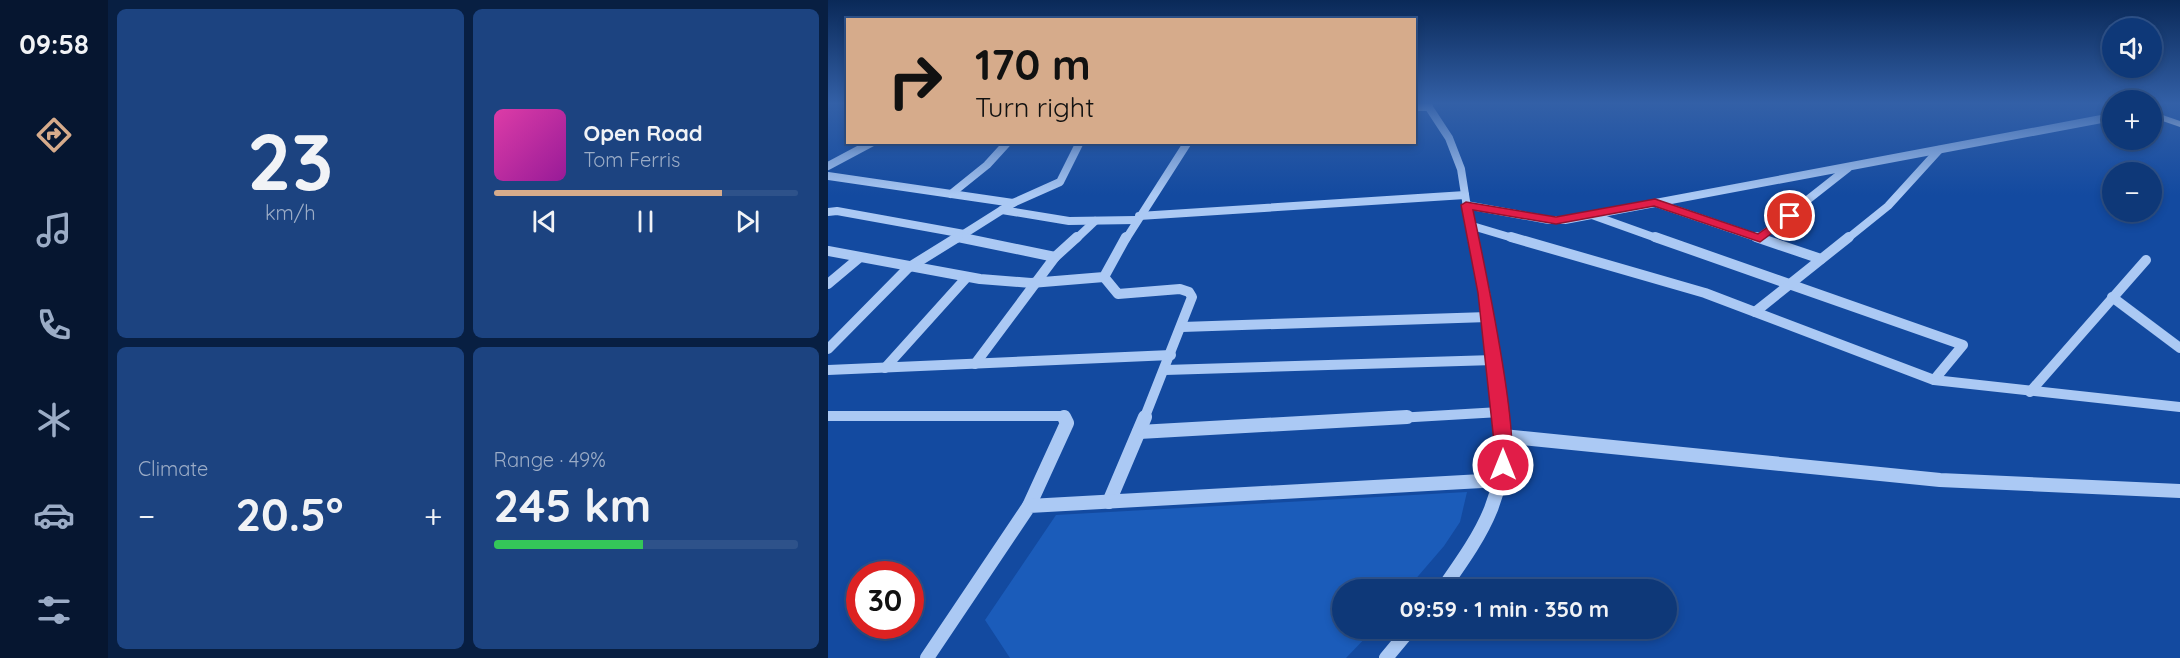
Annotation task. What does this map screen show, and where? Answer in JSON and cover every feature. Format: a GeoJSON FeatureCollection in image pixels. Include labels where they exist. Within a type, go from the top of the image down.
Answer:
{"type":"FeatureCollection","features":[{"type":"Feature","properties":{"kind":"street"},"geometry":{"type":"LineString","coordinates":[[1444,134],[1456,154],[1488,317],[1503,436],[1500,480],[1488,518],[1476,542],[1450,579]]}},
{"type":"Feature","properties":{"kind":"street"},"geometry":{"type":"LineString","coordinates":[[1002,210],[1069,221],[1095,221],[1465,200],[1549,220],[1592,215],[2024,134]]}},
{"type":"Feature","properties":{"kind":"street"},"geometry":{"type":"LineString","coordinates":[[828,166],[869,144]]}},
{"type":"Feature","properties":{"kind":"street"},"geometry":{"type":"LineString","coordinates":[[951,194],[987,165],[1006,144]]}},
{"type":"Feature","properties":{"kind":"street"},"geometry":{"type":"LineString","coordinates":[[828,350],[908,268],[1012,203],[1059,182],[1079,144]]}},
{"type":"Feature","properties":{"kind":"street"},"geometry":{"type":"LineString","coordinates":[[1104,278],[1138,218],[1186,144]]}},
{"type":"Feature","properties":{"kind":"street"},"geometry":{"type":"LineString","coordinates":[[1755,312],[1888,206],[1939,150]]}},
{"type":"Feature","properties":{"kind":"street"},"geometry":{"type":"LineString","coordinates":[[1760,238],[1849,167]]}},
{"type":"Feature","properties":{"kind":"street"},"geometry":{"type":"LineString","coordinates":[[828,176],[1012,203]]}},
{"type":"Feature","properties":{"kind":"street"},"geometry":{"type":"LineString","coordinates":[[1655,202],[1821,259]]}},
{"type":"Feature","properties":{"kind":"street"},"geometry":{"type":"LineString","coordinates":[[828,212],[837,211],[1055,257]]}},
{"type":"Feature","properties":{"kind":"street"},"geometry":{"type":"LineString","coordinates":[[1592,215],[1962,345],[1934,380]]}},
{"type":"Feature","properties":{"kind":"street"},"geometry":{"type":"LineString","coordinates":[[975,364],[1055,257],[1095,221]]}},
{"type":"Feature","properties":{"kind":"street"},"geometry":{"type":"LineString","coordinates":[[1469,225],[1656,277],[1934,380],[2030,392],[2180,406]]}},
{"type":"Feature","properties":{"kind":"street"},"geometry":{"type":"LineString","coordinates":[[829,252],[967,277],[1035,283],[1104,278]]}},
{"type":"Feature","properties":{"kind":"street"},"geometry":{"type":"LineString","coordinates":[[828,284],[859,258]]}},
{"type":"Feature","properties":{"kind":"street"},"geometry":{"type":"LineString","coordinates":[[2030,392],[2146,260]]}},
{"type":"Feature","properties":{"kind":"street"},"geometry":{"type":"LineString","coordinates":[[885,368],[967,277]]}},
{"type":"Feature","properties":{"kind":"street"},"geometry":{"type":"LineString","coordinates":[[1104,278],[1118,294],[1180,289],[1189,292],[1192,297],[1165,370],[1109,501]]}},
{"type":"Feature","properties":{"kind":"street"},"geometry":{"type":"LineString","coordinates":[[2112,297],[2180,348]]}},
{"type":"Feature","properties":{"kind":"street"},"geometry":{"type":"LineString","coordinates":[[1182,327],[1488,317]]}},
{"type":"Feature","properties":{"kind":"street"},"geometry":{"type":"LineString","coordinates":[[828,370],[1171,355]]}},
{"type":"Feature","properties":{"kind":"street"},"geometry":{"type":"LineString","coordinates":[[1165,370],[1494,360]]}},
{"type":"Feature","properties":{"kind":"street"},"geometry":{"type":"LineString","coordinates":[[1139,432],[1500,412]]}},
{"type":"Feature","properties":{"kind":"street"},"geometry":{"type":"LineString","coordinates":[[828,416],[1063,416],[1067,423],[1029,506],[927,658]]}},
{"type":"Feature","properties":{"kind":"street"},"geometry":{"type":"LineString","coordinates":[[1503,436],[1940,480],[2180,491]]}},
{"type":"Feature","properties":{"kind":"street"},"geometry":{"type":"LineString","coordinates":[[1029,506],[1500,480]]}},
{"type":"Feature","properties":{"kind":"street"},"geometry":{"type":"LineString","coordinates":[[1386,658],[1402,639]]}},
{"type":"Feature","properties":{"kind":"shaded area"},"geometry":{"type":"Polygon","coordinates":[[[1467,492],[1460,522],[1444,546],[1416,579],[1332,579],[1332,639],[1364,639],[1346,658],[1010,658],[985,620],[1056,515],[1467,492]]]}},
{"type":"Feature","properties":{"kind":"route"},"geometry":{"type":"LineString","coordinates":[[1503,465],[1503,436],[1485,293],[1466,205],[1549,220],[1565,220],[1655,202],[1760,238],[1790,216]]}}]}
